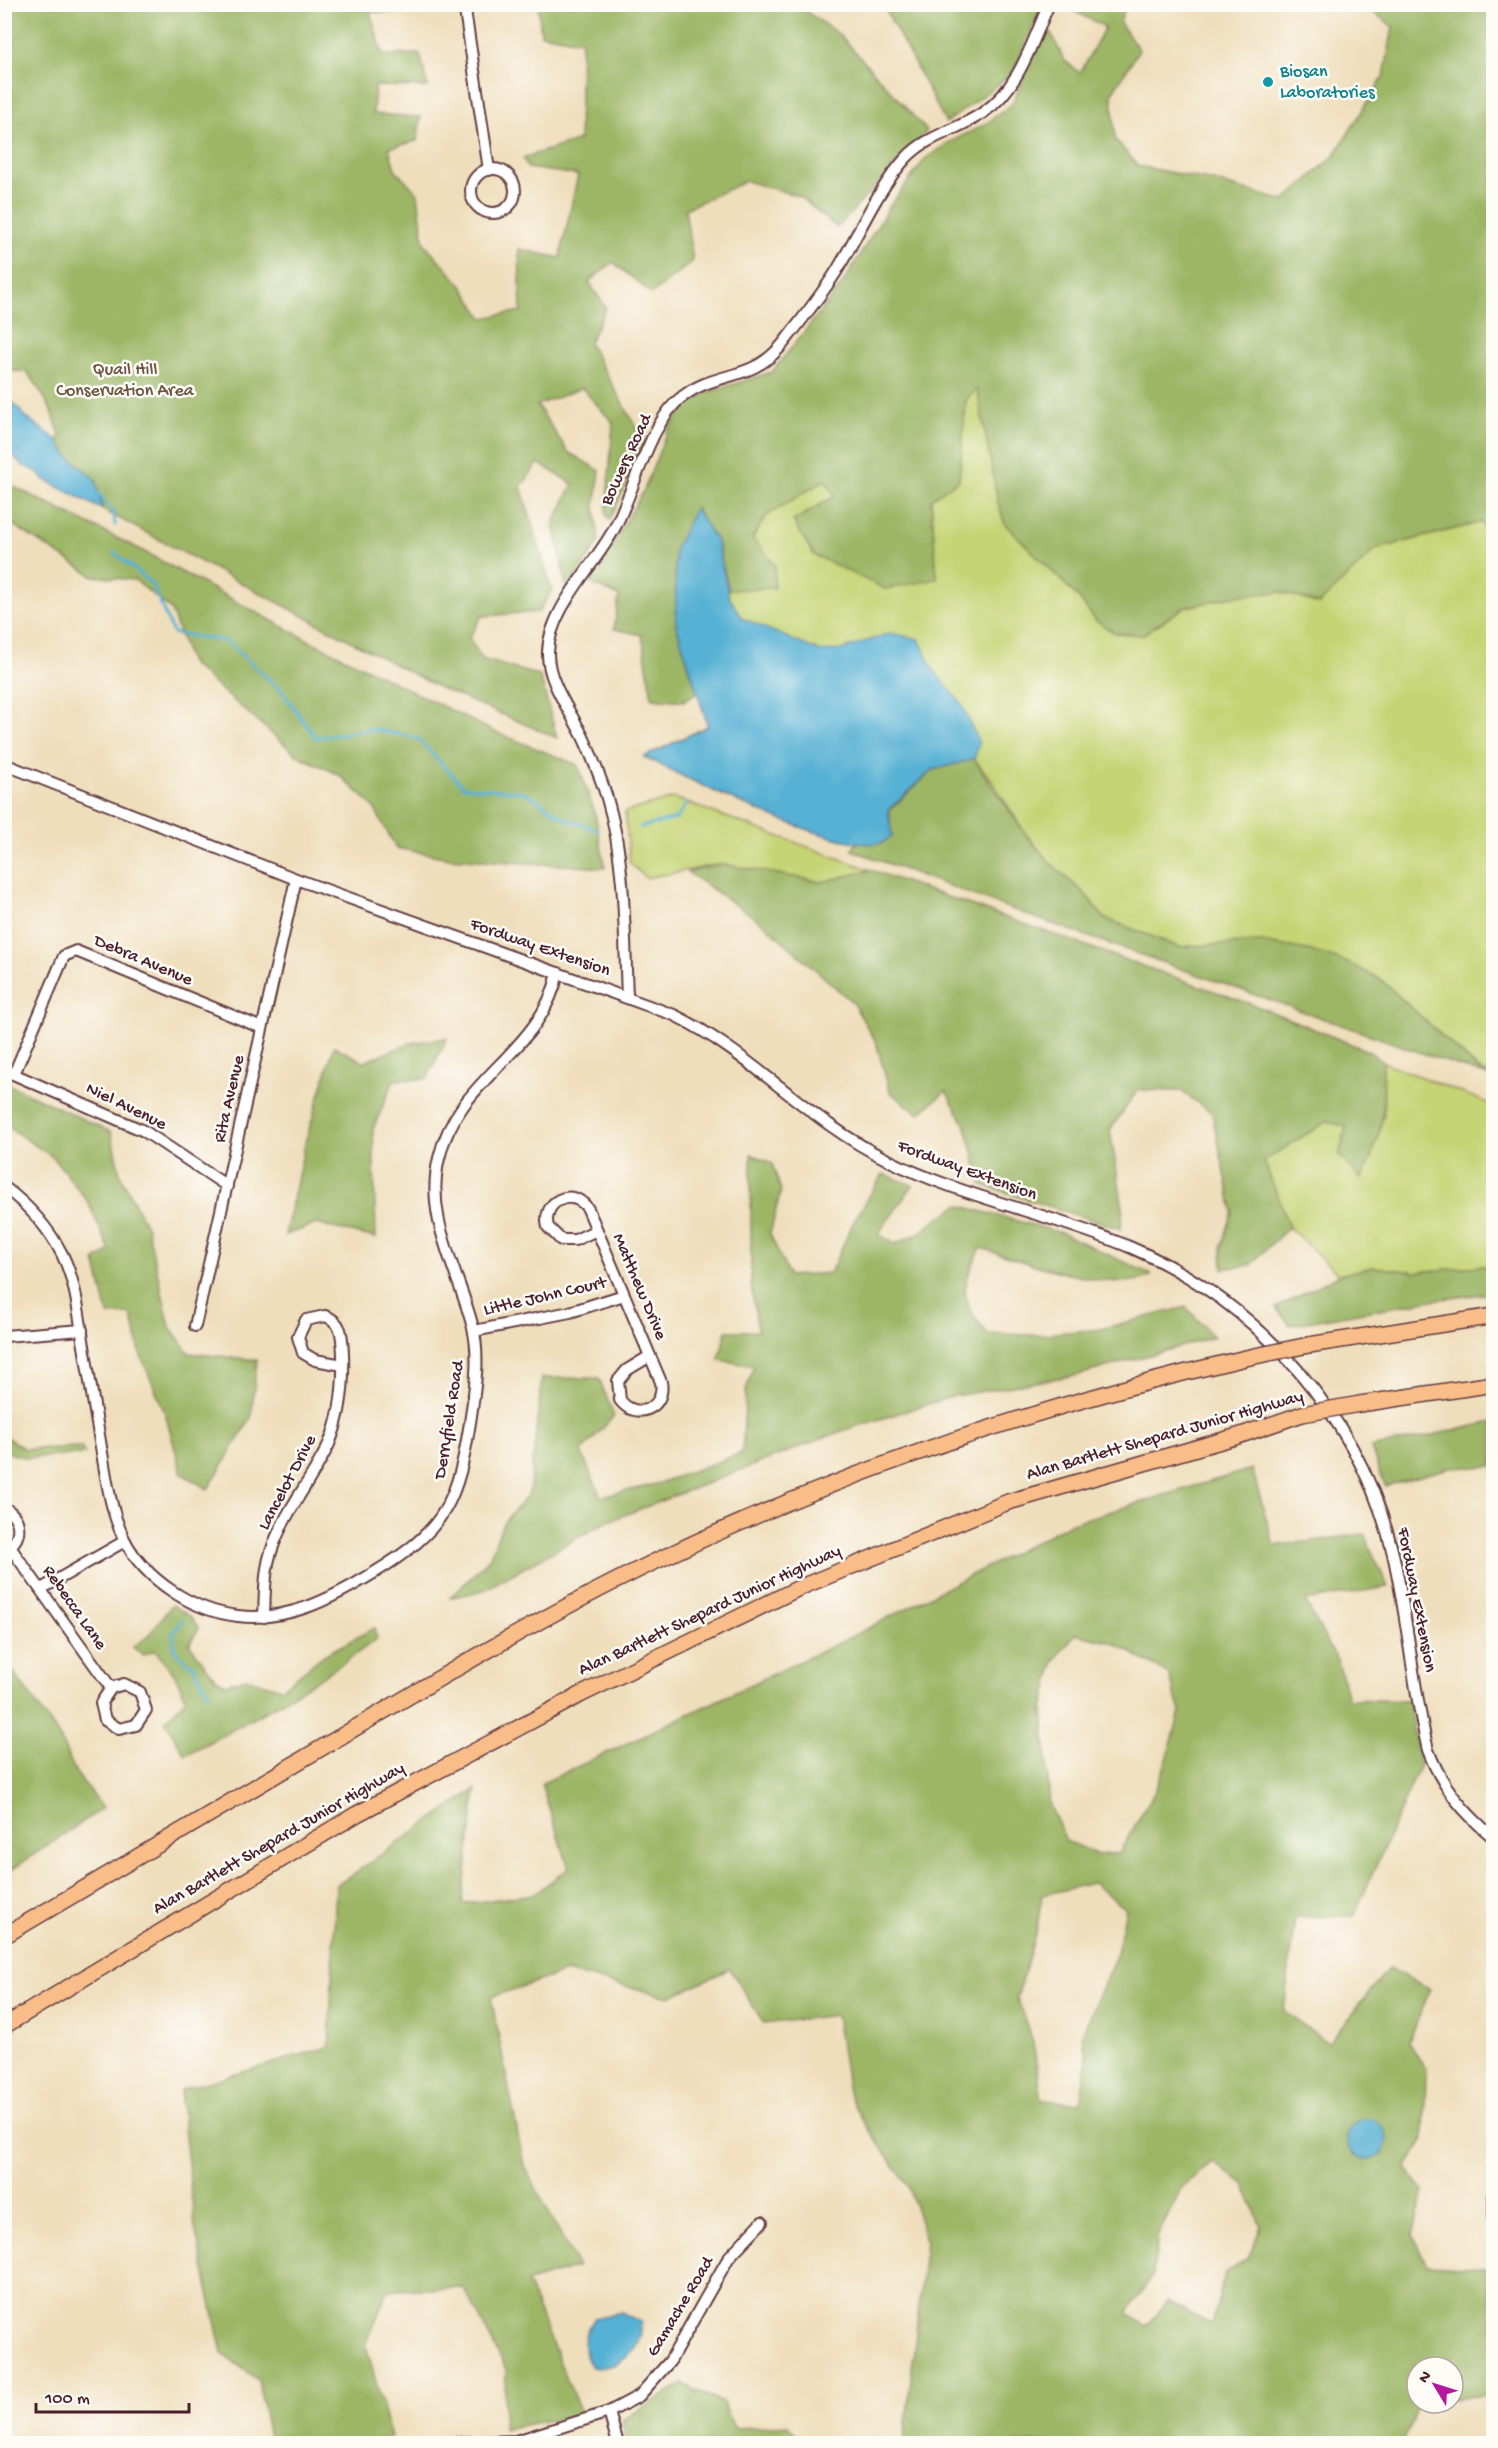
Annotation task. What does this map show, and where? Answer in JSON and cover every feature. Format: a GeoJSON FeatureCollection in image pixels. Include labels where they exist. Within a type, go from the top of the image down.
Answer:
{"type":"FeatureCollection","features":[{"type":"Feature","properties":{"kind":"highway"},"geometry":{"type":"LineString","coordinates":[[4,1936],[489,1649],[597,1591],[694,1543],[822,1488],[970,1433],[1102,1393],[1309,1345],[1494,1316]]}},
{"type":"Feature","properties":{"kind":"highway","name":"Alan Bartlett Shepard Junior Highway"},"geometry":{"type":"LineString","coordinates":[[4,2026],[357,1815],[580,1695],[801,1587],[1008,1502],[1238,1436],[1302,1414],[1494,1384]]}},
{"type":"Feature","properties":{"kind":"street"},"geometry":{"type":"LineString","coordinates":[[464,4],[489,170]]}},
{"type":"Feature","properties":{"kind":"street","name":"Bowers Road"},"geometry":{"type":"LineString","coordinates":[[627,996],[620,850],[605,792],[585,742],[549,668],[548,650],[551,633],[571,594],[614,530],[660,423],[674,404],[700,385],[744,374],[768,361],[834,274],[892,174],[909,155],[927,141],[984,112],[1018,75],[1049,4]]}},
{"type":"Feature","properties":{"kind":"street"},"geometry":{"type":"LineString","coordinates":[[489,170],[507,174],[514,187],[512,202],[497,213],[479,208],[472,195],[476,177],[489,170]]}},
{"type":"Feature","properties":{"kind":"street","name":"Fordway Extension"},"geometry":{"type":"LineString","coordinates":[[4,764],[296,879],[627,996],[674,1015],[721,1041],[824,1122],[885,1159],[962,1190],[1098,1235],[1152,1258],[1224,1300],[1270,1339],[1309,1382],[1332,1415],[1374,1495],[1386,1528],[1400,1586],[1428,1750],[1437,1772],[1455,1802],[1494,1838]]}},
{"type":"Feature","properties":{"kind":"street","name":"Rita Avenue"},"geometry":{"type":"LineString","coordinates":[[195,1326],[296,879]]}},
{"type":"Feature","properties":{"kind":"street","name":"Debra Avenue"},"geometry":{"type":"LineString","coordinates":[[9,1072],[64,956],[70,951],[76,951],[262,1028]]}},
{"type":"Feature","properties":{"kind":"street","name":"Derryfield Road"},"geometry":{"type":"LineString","coordinates":[[4,1187],[33,1212],[61,1252],[72,1283],[109,1492],[125,1541],[158,1580],[182,1597],[224,1614],[264,1617],[298,1611],[333,1596],[393,1562],[434,1527],[452,1501],[463,1467],[476,1374],[474,1331],[439,1226],[435,1179],[439,1155],[447,1133],[463,1103],[524,1042],[539,1022],[550,1000],[558,973]]}},
{"type":"Feature","properties":{"kind":"street","name":"Niel Avenue"},"geometry":{"type":"LineString","coordinates":[[9,1072],[144,1131],[227,1186]]}},
{"type":"Feature","properties":{"kind":"street","name":"Matthew Drive"},"geometry":{"type":"LineString","coordinates":[[597,1230],[575,1240],[561,1240],[548,1227],[547,1213],[559,1199],[573,1197],[585,1205],[597,1230],[661,1382],[660,1397],[655,1406],[646,1411],[631,1410],[620,1400],[618,1381],[627,1370],[650,1356]]}},
{"type":"Feature","properties":{"kind":"street","name":"Little John Court"},"geometry":{"type":"LineString","coordinates":[[474,1331],[570,1312],[624,1294]]}},
{"type":"Feature","properties":{"kind":"street","name":"Lancelot Drive"},"geometry":{"type":"LineString","coordinates":[[264,1617],[266,1573],[271,1550],[329,1444],[340,1406],[343,1365],[342,1336],[337,1323],[320,1316],[306,1320],[298,1336],[303,1353],[315,1360],[343,1365]]}},
{"type":"Feature","properties":{"kind":"street"},"geometry":{"type":"LineString","coordinates":[[4,1336],[82,1330]]}},
{"type":"Feature","properties":{"kind":"street","name":"Rebecca Lane"},"geometry":{"type":"LineString","coordinates":[[4,1508],[16,1518],[19,1527],[16,1540],[7,1549],[42,1589],[111,1688]]}},
{"type":"Feature","properties":{"kind":"street"},"geometry":{"type":"LineString","coordinates":[[42,1589],[125,1541]]}},
{"type":"Feature","properties":{"kind":"street"},"geometry":{"type":"LineString","coordinates":[[129,1685],[143,1696],[146,1710],[136,1725],[119,1729],[105,1720],[101,1703],[111,1688],[129,1685]]}},
{"type":"Feature","properties":{"kind":"street"},"geometry":{"type":"LineString","coordinates":[[1494,2141],[1494,2258]]}},
{"type":"Feature","properties":{"kind":"street","name":"Gamache Road"},"geometry":{"type":"LineString","coordinates":[[414,2444],[516,2440],[609,2412],[639,2396],[656,2380],[670,2361],[729,2257],[762,2222]]}},
{"type":"Feature","properties":{"kind":"street"},"geometry":{"type":"LineString","coordinates":[[609,2412],[618,2444]]}},
{"type":"Feature","properties":{"kind":"green space","name":"Quail Hill Conservation Area"},"geometry":{"type":"Polygon","coordinates":[[[5,5],[420,5],[420,12],[370,12],[383,55],[420,54],[428,87],[375,86],[373,114],[421,117],[417,141],[389,148],[395,169],[418,194],[424,243],[463,287],[483,318],[521,311],[519,249],[560,258],[578,175],[528,168],[523,158],[579,140],[581,41],[541,34],[538,5],[797,5],[840,35],[927,131],[837,228],[799,196],[746,181],[685,209],[693,261],[652,294],[613,262],[589,282],[606,308],[589,343],[645,443],[610,520],[606,515],[613,423],[582,388],[537,405],[568,452],[600,471],[595,507],[599,541],[567,591],[554,523],[573,484],[538,463],[521,487],[552,590],[539,612],[482,616],[469,638],[482,659],[540,676],[557,738],[438,687],[103,510],[95,479],[68,456],[57,440],[60,436],[54,418],[33,379],[27,372],[5,373],[5,5]]]}},
{"type":"Feature","properties":{"kind":"green space"},"geometry":{"type":"Polygon","coordinates":[[[883,5],[1043,5],[1012,74],[946,123],[883,5]]]}},
{"type":"Feature","properties":{"kind":"green space"},"geometry":{"type":"Polygon","coordinates":[[[1066,5],[1125,5],[1120,23],[1139,50],[1112,93],[1115,139],[1138,166],[1213,181],[1284,201],[1334,156],[1384,76],[1393,27],[1364,5],[1493,5],[1493,543],[1481,522],[1376,549],[1319,604],[1281,592],[1233,596],[1183,608],[1142,635],[1115,633],[1096,621],[1078,597],[1005,524],[998,502],[977,389],[966,400],[959,480],[931,499],[937,579],[885,589],[814,555],[793,521],[835,496],[825,480],[766,516],[752,538],[775,565],[774,588],[729,590],[717,542],[695,509],[676,625],[697,692],[684,701],[652,698],[642,635],[614,629],[619,596],[590,583],[644,490],[669,427],[685,408],[706,393],[772,372],[843,283],[889,207],[926,158],[948,143],[984,125],[1012,104],[1047,24],[1064,60],[1080,73],[1105,27],[1066,5]]]}},
{"type":"Feature","properties":{"kind":"green space"},"geometry":{"type":"Polygon","coordinates":[[[978,389],[998,502],[1005,524],[1078,597],[1096,621],[1142,635],[1183,608],[1233,596],[1281,592],[1319,604],[1376,549],[1482,522],[1494,543],[1493,1071],[1484,1074],[1380,979],[1261,942],[1179,947],[1104,918],[1085,894],[1050,863],[1025,833],[993,782],[974,759],[892,836],[857,842],[798,826],[722,795],[644,757],[708,726],[676,625],[717,542],[730,590],[775,565],[752,539],[766,516],[825,479],[836,496],[937,578],[931,499],[959,480],[966,399],[978,389]]]}},
{"type":"Feature","properties":{"kind":"green space"},"geometry":{"type":"Polygon","coordinates":[[[4,482],[137,548],[304,638],[495,732],[578,765],[595,814],[605,868],[449,858],[396,848],[373,806],[338,774],[297,755],[190,663],[171,610],[135,580],[93,576],[5,520],[4,482]]]}},
{"type":"Feature","properties":{"kind":"green space"},"geometry":{"type":"Polygon","coordinates":[[[974,759],[1025,833],[1050,863],[1085,894],[1104,918],[1179,947],[1261,942],[1308,950],[1346,962],[1380,979],[1483,1074],[1493,1071],[1493,1078],[1030,916],[852,850],[857,842],[882,843],[890,837],[890,810],[933,770],[974,759]]]}},
{"type":"Feature","properties":{"kind":"green space"},"geometry":{"type":"Polygon","coordinates":[[[674,798],[871,870],[822,882],[721,864],[646,878],[630,863],[625,812],[674,798]]]}},
{"type":"Feature","properties":{"kind":"green space"},"geometry":{"type":"Polygon","coordinates":[[[721,864],[822,882],[871,870],[1262,1008],[1368,1051],[1383,1062],[1383,1110],[1375,1148],[1361,1179],[1339,1155],[1346,1127],[1327,1121],[1264,1161],[1289,1227],[1250,1265],[1223,1269],[1222,1246],[1233,1211],[1212,1113],[1181,1091],[1138,1090],[1110,1130],[1123,1208],[1121,1229],[982,1185],[966,1127],[946,1091],[919,1114],[890,1092],[876,1042],[853,1003],[764,924],[687,872],[721,864]]]}},
{"type":"Feature","properties":{"kind":"green space"},"geometry":{"type":"Polygon","coordinates":[[[447,1038],[427,1079],[394,1080],[373,1129],[376,1238],[317,1224],[285,1235],[306,1140],[334,1046],[364,1062],[411,1043],[447,1038]]]}},
{"type":"Feature","properties":{"kind":"green space"},"geometry":{"type":"Polygon","coordinates":[[[1383,1062],[1493,1105],[1493,1265],[1416,1272],[1373,1267],[1339,1275],[1289,1227],[1264,1161],[1327,1121],[1346,1127],[1384,1117],[1383,1062]]]}},
{"type":"Feature","properties":{"kind":"green space"},"geometry":{"type":"Polygon","coordinates":[[[5,1083],[111,1132],[120,1174],[147,1228],[170,1327],[189,1353],[257,1360],[251,1418],[208,1489],[182,1474],[165,1413],[141,1356],[131,1314],[108,1315],[95,1260],[110,1251],[88,1202],[54,1158],[5,1125],[5,1083]]]}},
{"type":"Feature","properties":{"kind":"green space"},"geometry":{"type":"Polygon","coordinates":[[[751,1154],[772,1163],[781,1190],[770,1234],[789,1276],[830,1273],[854,1221],[883,1174],[913,1185],[878,1234],[895,1244],[917,1234],[958,1205],[1062,1233],[1152,1275],[1137,1281],[1117,1282],[1094,1279],[1042,1267],[981,1248],[969,1274],[965,1293],[971,1311],[988,1334],[1035,1335],[1101,1329],[1186,1307],[1214,1337],[1082,1374],[954,1396],[842,1431],[604,1523],[484,1590],[450,1598],[489,1559],[503,1523],[529,1494],[542,1378],[599,1378],[614,1416],[581,1452],[601,1497],[660,1483],[742,1453],[746,1390],[754,1366],[719,1360],[726,1331],[758,1331],[751,1285],[751,1154]]]}},
{"type":"Feature","properties":{"kind":"green space"},"geometry":{"type":"Polygon","coordinates":[[[1493,1265],[1493,1293],[1432,1300],[1290,1325],[1276,1308],[1339,1275],[1373,1267],[1416,1272],[1493,1265]]]}},
{"type":"Feature","properties":{"kind":"green space"},"geometry":{"type":"Polygon","coordinates":[[[1493,1422],[1493,1466],[1449,1468],[1385,1486],[1371,1448],[1493,1422]]]}},
{"type":"Feature","properties":{"kind":"green space"},"geometry":{"type":"Polygon","coordinates":[[[4,1436],[25,1449],[81,1447],[85,1454],[27,1458],[5,1452],[4,1436]]]}},
{"type":"Feature","properties":{"kind":"green space"},"geometry":{"type":"Polygon","coordinates":[[[1252,1469],[1274,1546],[1364,1534],[1388,1587],[1305,1601],[1338,1662],[1348,1699],[1408,1701],[1420,1765],[1354,1916],[1295,1917],[1284,2011],[1328,2043],[1389,1968],[1430,1989],[1409,2042],[1426,2070],[1424,2139],[1406,2168],[1424,2192],[1413,2235],[1427,2265],[1488,2268],[1493,2338],[1493,2394],[1465,2398],[1465,2355],[1405,2355],[1405,2415],[1414,2415],[1403,2443],[904,2443],[926,2241],[909,2187],[863,2121],[848,2092],[836,2015],[764,2024],[730,1969],[669,1997],[566,1972],[491,1997],[524,2166],[578,2267],[527,2282],[581,2414],[503,2429],[506,2369],[464,2288],[388,2290],[366,2345],[391,2437],[360,2443],[270,2443],[258,2380],[222,2353],[195,2228],[180,2090],[329,2047],[336,1886],[476,1789],[462,1904],[534,1894],[569,1868],[541,1784],[843,1641],[1072,1523],[1252,1469]],[[1075,1634],[1054,1661],[1043,1709],[1050,1806],[1066,1841],[1098,1855],[1119,1853],[1154,1793],[1167,1760],[1180,1712],[1169,1674],[1114,1643],[1075,1634]],[[1093,1883],[1042,1895],[1037,1928],[1017,1998],[1033,2043],[1042,2100],[1080,2103],[1087,2060],[1082,2035],[1117,1953],[1126,1909],[1093,1883]],[[1212,2162],[1183,2186],[1158,2235],[1153,2275],[1127,2313],[1146,2326],[1168,2301],[1212,2325],[1225,2273],[1249,2257],[1261,2226],[1244,2184],[1212,2162]]]}},
{"type":"Feature","properties":{"kind":"green space"},"geometry":{"type":"Polygon","coordinates":[[[172,1605],[190,1616],[199,1628],[189,1644],[216,1679],[226,1684],[246,1678],[281,1689],[324,1655],[374,1628],[377,1639],[283,1701],[185,1755],[165,1721],[186,1699],[175,1675],[155,1650],[143,1655],[133,1647],[147,1637],[172,1605]]]}},
{"type":"Feature","properties":{"kind":"green space"},"geometry":{"type":"Polygon","coordinates":[[[5,1661],[58,1734],[76,1773],[103,1808],[5,1874],[5,1661]]]}},
{"type":"Feature","properties":{"kind":"green space"},"geometry":{"type":"Polygon","coordinates":[[[683,2384],[723,2403],[734,2428],[788,2425],[803,2443],[627,2443],[622,2420],[683,2384]]]}},
{"type":"Feature","properties":{"kind":"water"},"geometry":{"type":"Polygon","coordinates":[[[4,393],[27,418],[57,440],[68,456],[95,479],[103,510],[45,480],[36,471],[22,465],[5,447],[4,393]]]}},
{"type":"Feature","properties":{"kind":"water"},"geometry":{"type":"Polygon","coordinates":[[[695,508],[717,542],[729,597],[742,618],[821,652],[842,650],[890,633],[919,639],[934,671],[961,703],[979,743],[974,759],[933,770],[888,810],[892,836],[884,842],[858,843],[796,826],[727,797],[644,757],[708,726],[676,625],[675,549],[695,508]]]}},
{"type":"Feature","properties":{"kind":"water"},"geometry":{"type":"Polygon","coordinates":[[[1367,2119],[1381,2125],[1387,2139],[1381,2153],[1367,2159],[1353,2153],[1347,2139],[1353,2125],[1367,2119]]]}},
{"type":"Feature","properties":{"kind":"water"},"geometry":{"type":"Polygon","coordinates":[[[622,2312],[641,2323],[638,2342],[627,2357],[619,2362],[601,2368],[592,2367],[584,2349],[585,2336],[590,2324],[594,2318],[622,2312]]]}},
{"type":"Feature","properties":{"kind":"waterway"},"geometry":{"type":"LineString","coordinates":[[96,491],[113,511],[115,525]]}},
{"type":"Feature","properties":{"kind":"waterway"},"geometry":{"type":"LineString","coordinates":[[114,552],[152,584],[173,633],[226,641],[281,690],[316,738],[371,729],[417,738],[464,787],[525,792],[564,818],[598,830]]}},
{"type":"Feature","properties":{"kind":"waterway"},"geometry":{"type":"LineString","coordinates":[[640,827],[676,819],[687,803]]}},
{"type":"Feature","properties":{"kind":"waterway"},"geometry":{"type":"LineString","coordinates":[[183,1620],[173,1633],[175,1652],[194,1667],[209,1695]]}},
{"type":"Feature","properties":{"kind":"place","name":"Biosan Laboratories"},"geometry":{"type":"Point","coordinates":[1268,82]}}]}
